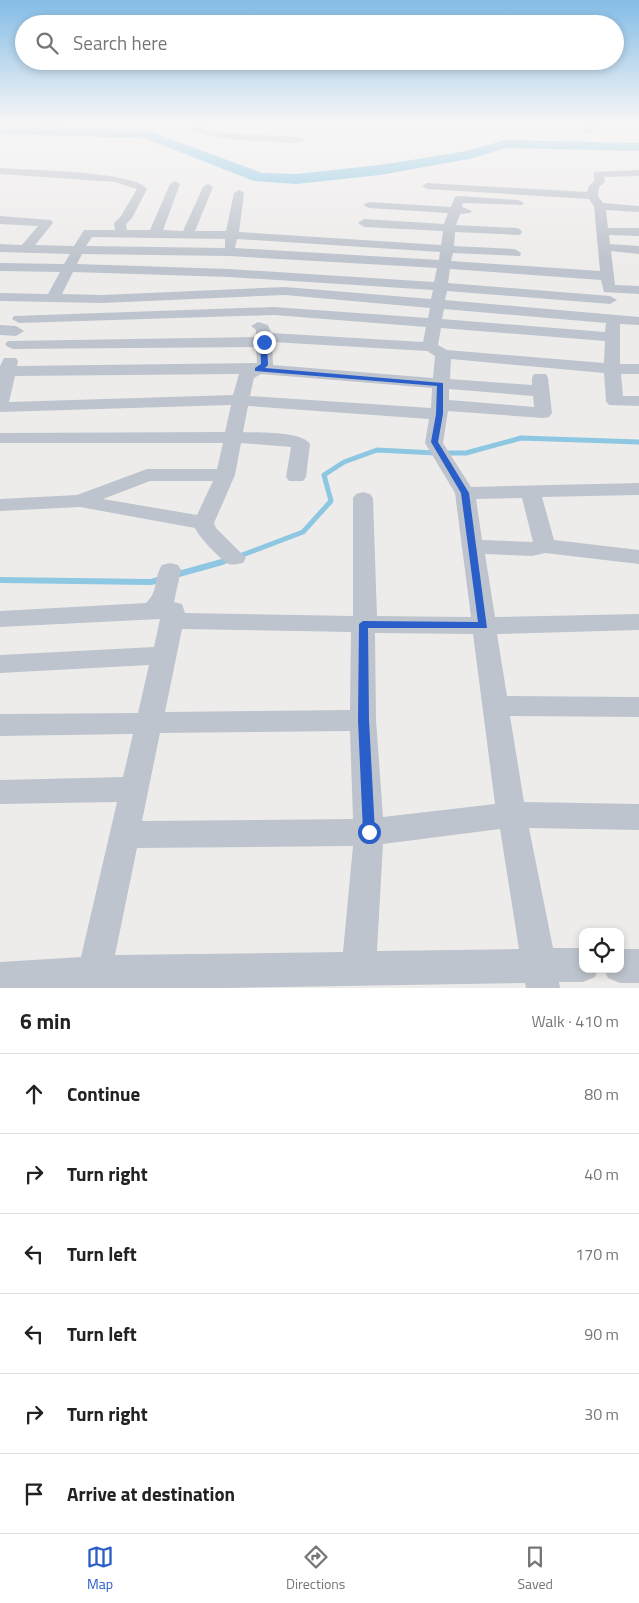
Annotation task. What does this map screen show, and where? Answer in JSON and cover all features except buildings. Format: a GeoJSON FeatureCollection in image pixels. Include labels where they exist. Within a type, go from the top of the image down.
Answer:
{"type":"FeatureCollection","features":[{"type":"Feature","properties":{"kind":"street"},"geometry":{"type":"LineString","coordinates":[[0,171],[116,179],[140,186],[142,189],[134,204],[126,218],[120,223],[121,234]]}},
{"type":"Feature","properties":{"kind":"street"},"geometry":{"type":"LineString","coordinates":[[600,182],[598,174],[639,174]]}},
{"type":"Feature","properties":{"kind":"street"},"geometry":{"type":"LineString","coordinates":[[639,184],[600,182],[594,186],[602,230],[614,337],[612,369],[615,401],[639,401]]}},
{"type":"Feature","properties":{"kind":"street"},"geometry":{"type":"LineString","coordinates":[[155,234],[175,184]]}},
{"type":"Feature","properties":{"kind":"street"},"geometry":{"type":"LineString","coordinates":[[427,186],[596,201],[639,209]]}},
{"type":"Feature","properties":{"kind":"street"},"geometry":{"type":"LineString","coordinates":[[188,234],[208,187]]}},
{"type":"Feature","properties":{"kind":"street"},"geometry":{"type":"LineString","coordinates":[[222,293],[239,193]]}},
{"type":"Feature","properties":{"kind":"street"},"geometry":{"type":"LineString","coordinates":[[369,204],[453,211],[518,213],[518,203],[596,201]]}},
{"type":"Feature","properties":{"kind":"street"},"geometry":{"type":"LineString","coordinates":[[453,211],[434,323],[440,384],[440,409],[434,442],[465,493],[512,816],[541,977]]}},
{"type":"Feature","properties":{"kind":"street"},"geometry":{"type":"LineString","coordinates":[[0,220],[47,223],[24,249]]}},
{"type":"Feature","properties":{"kind":"street"},"geometry":{"type":"LineString","coordinates":[[364,223],[449,228],[516,227],[514,269]]}},
{"type":"Feature","properties":{"kind":"street"},"geometry":{"type":"LineString","coordinates":[[602,230],[639,232]]}},
{"type":"Feature","properties":{"kind":"street"},"geometry":{"type":"LineString","coordinates":[[53,298],[88,234],[232,235],[515,253]]}},
{"type":"Feature","properties":{"kind":"street"},"geometry":{"type":"LineString","coordinates":[[0,248],[229,252],[444,264],[514,269],[609,288]]}},
{"type":"Feature","properties":{"kind":"street"},"geometry":{"type":"LineString","coordinates":[[604,248],[639,250]]}},
{"type":"Feature","properties":{"kind":"street"},"geometry":{"type":"LineString","coordinates":[[0,267],[69,267],[226,272],[440,286],[639,290]]}},
{"type":"Feature","properties":{"kind":"street"},"geometry":{"type":"LineString","coordinates":[[0,297],[102,299],[286,291],[639,322]]}},
{"type":"Feature","properties":{"kind":"street"},"geometry":{"type":"LineString","coordinates":[[235,558],[206,530],[204,523],[225,476],[246,376],[264,365],[263,328],[243,318],[246,292]]}},
{"type":"Feature","properties":{"kind":"street"},"geometry":{"type":"LineString","coordinates":[[0,402],[3,372],[24,298]]}},
{"type":"Feature","properties":{"kind":"street"},"geometry":{"type":"LineString","coordinates":[[16,331],[274,311],[614,337]]}},
{"type":"Feature","properties":{"kind":"street"},"geometry":{"type":"LineString","coordinates":[[0,330],[264,339],[436,351],[612,369],[639,369]]}},
{"type":"Feature","properties":{"kind":"street"},"geometry":{"type":"LineString","coordinates":[[0,407],[241,400],[543,413],[538,362]]}},
{"type":"Feature","properties":{"kind":"street"},"geometry":{"type":"LineString","coordinates":[[3,372],[258,369],[540,390]]}},
{"type":"Feature","properties":{"kind":"street"},"geometry":{"type":"LineString","coordinates":[[0,438],[233,437],[292,441],[302,444],[296,477]]}},
{"type":"Feature","properties":{"kind":"street"},"geometry":{"type":"LineString","coordinates":[[80,501],[147,475],[225,476]]}},
{"type":"Feature","properties":{"kind":"street"},"geometry":{"type":"LineString","coordinates":[[465,493],[639,489]]}},
{"type":"Feature","properties":{"kind":"street"},"geometry":{"type":"LineString","coordinates":[[530,491],[545,546]]}},
{"type":"Feature","properties":{"kind":"street"},"geometry":{"type":"LineString","coordinates":[[359,969],[369,832],[363,720],[363,624],[365,624],[363,498]]}},
{"type":"Feature","properties":{"kind":"street"},"geometry":{"type":"LineString","coordinates":[[0,505],[80,501],[204,523]]}},
{"type":"Feature","properties":{"kind":"street"},"geometry":{"type":"LineString","coordinates":[[472,547],[532,549],[545,546],[639,557]]}},
{"type":"Feature","properties":{"kind":"street"},"geometry":{"type":"LineString","coordinates":[[93,980],[164,655],[162,616],[170,570]]}},
{"type":"Feature","properties":{"kind":"street"},"geometry":{"type":"LineString","coordinates":[[0,619],[162,616],[363,624],[484,626],[639,622]]}},
{"type":"Feature","properties":{"kind":"street"},"geometry":{"type":"LineString","coordinates":[[0,664],[164,655]]}},
{"type":"Feature","properties":{"kind":"street"},"geometry":{"type":"LineString","coordinates":[[495,706],[639,707]]}},
{"type":"Feature","properties":{"kind":"street"},"geometry":{"type":"LineString","coordinates":[[0,725],[363,720]]}},
{"type":"Feature","properties":{"kind":"street"},"geometry":{"type":"LineString","coordinates":[[0,792],[135,789]]}},
{"type":"Feature","properties":{"kind":"street"},"geometry":{"type":"LineString","coordinates":[[125,835],[369,832],[512,816],[639,817]]}},
{"type":"Feature","properties":{"kind":"street"},"geometry":{"type":"LineString","coordinates":[[624,966],[639,966]]}},
{"type":"Feature","properties":{"kind":"street"},"geometry":{"type":"LineString","coordinates":[[0,980],[93,980],[359,969],[541,977],[579,967]]}},
{"type":"Feature","properties":{"kind":"waterway"},"geometry":{"type":"LineString","coordinates":[[234,168],[260,178],[296,179],[391,168]]}},
{"type":"Feature","properties":{"kind":"waterway"},"geometry":{"type":"LineString","coordinates":[[444,453],[466,453],[521,438],[639,442]]}},
{"type":"Feature","properties":{"kind":"waterway"},"geometry":{"type":"LineString","coordinates":[[237,557],[303,532],[331,501],[324,475],[344,462],[377,450],[436,453]]}},
{"type":"Feature","properties":{"kind":"waterway"},"geometry":{"type":"LineString","coordinates":[[218,563],[229,560]]}},
{"type":"Feature","properties":{"kind":"waterway"},"geometry":{"type":"LineString","coordinates":[[175,575],[222,562]]}},
{"type":"Feature","properties":{"kind":"waterway"},"geometry":{"type":"LineString","coordinates":[[0,580],[151,582],[162,579]]}},
{"type":"Feature","properties":{"kind":"route"},"geometry":{"type":"LineString","coordinates":[[264,342],[264,365],[258,369],[440,384],[440,414],[434,442],[465,493],[484,626],[363,624],[363,720],[369,832]]}}]}
